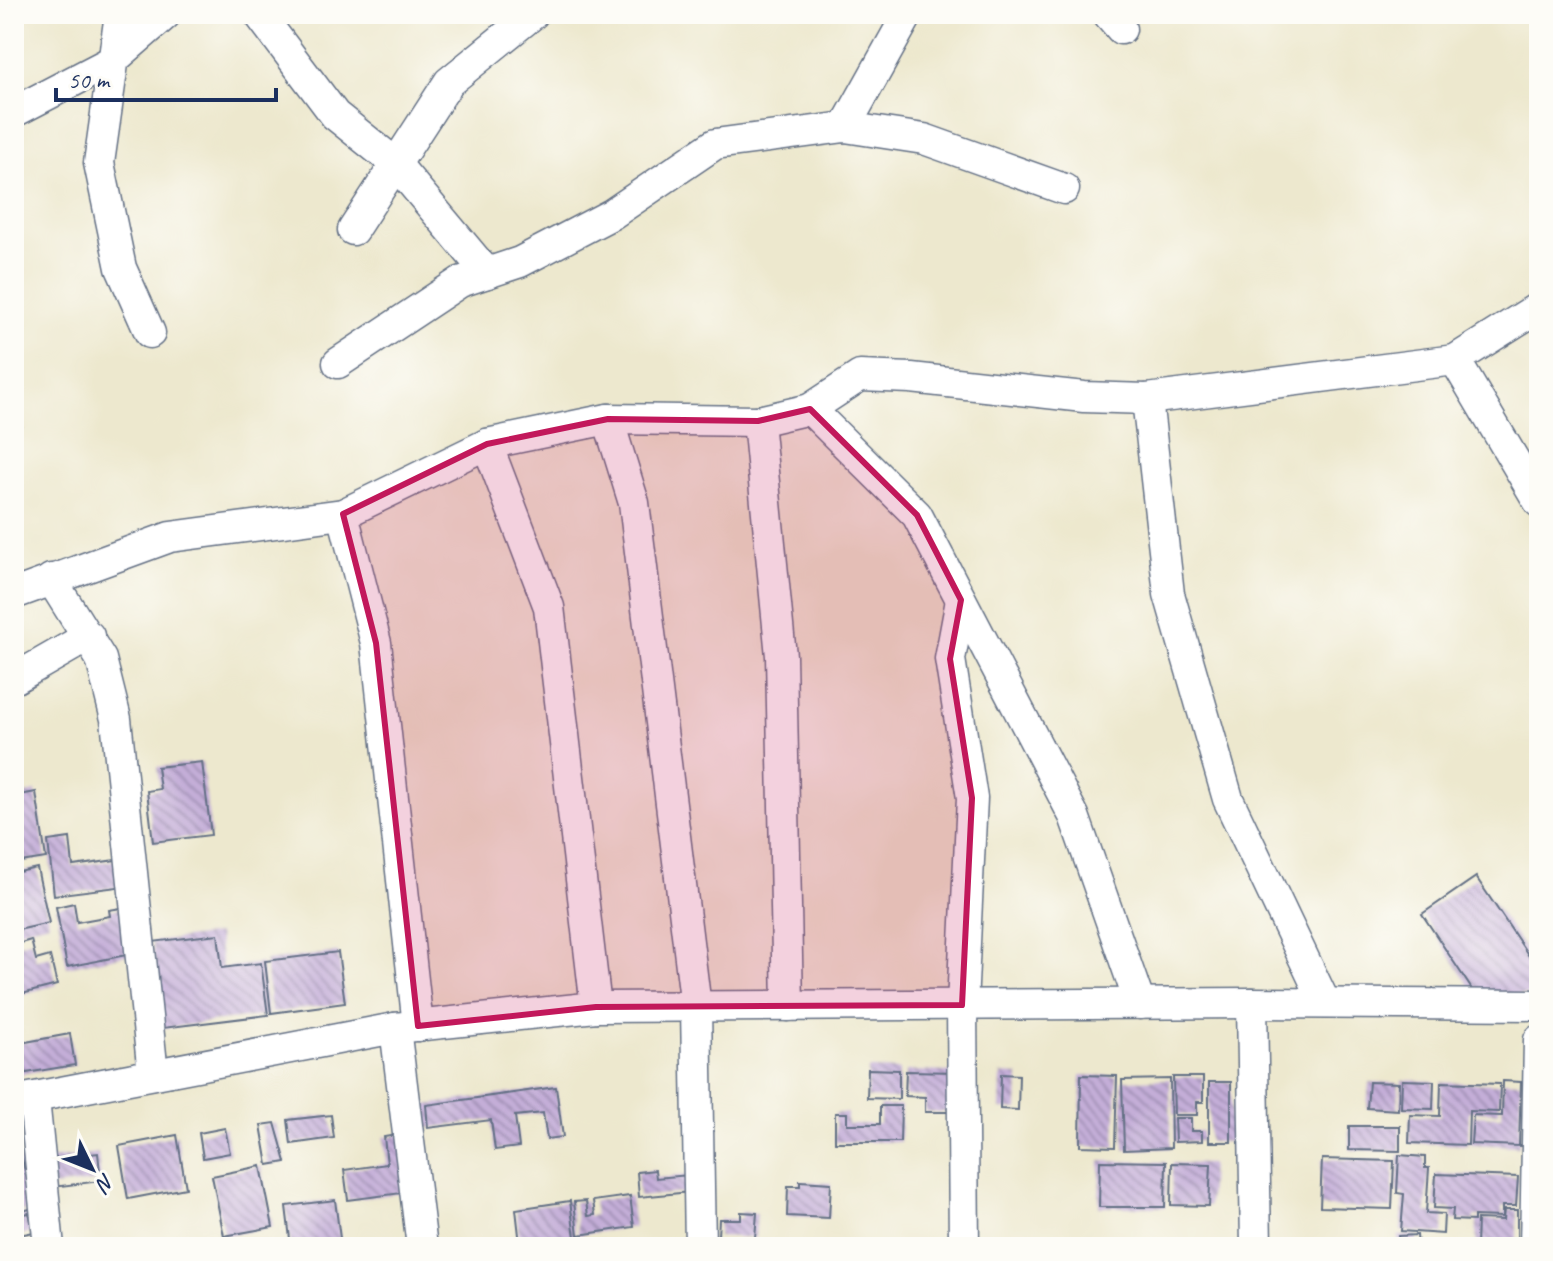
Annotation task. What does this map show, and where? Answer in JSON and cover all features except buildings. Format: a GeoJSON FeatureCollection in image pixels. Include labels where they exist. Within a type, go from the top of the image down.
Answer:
{"type":"FeatureCollection","features":[{"type":"Feature","properties":{"kind":"street"},"geometry":{"type":"LineString","coordinates":[[120,14],[99,163],[121,268],[150,333]]}},
{"type":"Feature","properties":{"kind":"street"},"geometry":{"type":"LineString","coordinates":[[14,112],[112,61],[166,14]]}},
{"type":"Feature","properties":{"kind":"street"},"geometry":{"type":"LineString","coordinates":[[259,14],[335,115],[395,163],[487,273]]}},
{"type":"Feature","properties":{"kind":"street"},"geometry":{"type":"LineString","coordinates":[[353,230],[449,82],[533,14]]}},
{"type":"Feature","properties":{"kind":"street"},"geometry":{"type":"LineString","coordinates":[[845,127],[908,14]]}},
{"type":"Feature","properties":{"kind":"street"},"geometry":{"type":"LineString","coordinates":[[338,363],[460,282],[520,262],[612,214],[715,144],[845,127],[924,139],[1064,189]]}},
{"type":"Feature","properties":{"kind":"street"},"geometry":{"type":"LineString","coordinates":[[14,594],[170,537],[343,514],[487,444],[608,419],[758,421],[810,409],[860,376],[911,378],[1084,397],[1147,399],[1455,360],[1534,315]]}},
{"type":"Feature","properties":{"kind":"street"},"geometry":{"type":"LineString","coordinates":[[1455,360],[1539,502]]}},
{"type":"Feature","properties":{"kind":"street"},"geometry":{"type":"LineString","coordinates":[[1147,399],[1169,594],[1228,799],[1325,1003]]}},
{"type":"Feature","properties":{"kind":"street"},"geometry":{"type":"LineString","coordinates":[[810,409],[917,515],[1074,816],[1140,1004]]}},
{"type":"Feature","properties":{"kind":"street"},"geometry":{"type":"LineString","coordinates":[[608,419],[634,503],[696,1007],[700,1247]]}},
{"type":"Feature","properties":{"kind":"street"},"geometry":{"type":"LineString","coordinates":[[758,421],[781,656],[788,1006]]}},
{"type":"Feature","properties":{"kind":"street"},"geometry":{"type":"LineString","coordinates":[[487,444],[549,607],[596,1007]]}},
{"type":"Feature","properties":{"kind":"street"},"geometry":{"type":"LineString","coordinates":[[343,514],[376,643],[422,1247]]}},
{"type":"Feature","properties":{"kind":"street"},"geometry":{"type":"LineString","coordinates":[[51,579],[101,659],[116,719],[153,1074]]}},
{"type":"Feature","properties":{"kind":"street"},"geometry":{"type":"LineString","coordinates":[[961,600],[950,659],[972,798],[962,1005],[964,1247]]}},
{"type":"Feature","properties":{"kind":"street"},"geometry":{"type":"LineString","coordinates":[[14,679],[89,636]]}},
{"type":"Feature","properties":{"kind":"street"},"geometry":{"type":"LineString","coordinates":[[1252,1003],[1256,1247]]}},
{"type":"Feature","properties":{"kind":"street"},"geometry":{"type":"LineString","coordinates":[[49,1247],[24,1100],[406,1027],[596,1007],[1252,1003],[1539,1005]]}},
{"type":"Feature","properties":{"kind":"street"},"geometry":{"type":"LineString","coordinates":[[1535,1247],[1539,1040]]}},
{"type":"Feature","properties":{"kind":"highlighted area"},"geometry":{"type":"Polygon","coordinates":[[[810,409],[917,515],[961,600],[950,659],[972,798],[962,1005],[596,1007],[418,1026],[376,643],[343,514],[487,444],[608,419],[758,421],[810,409]]]}}]}
